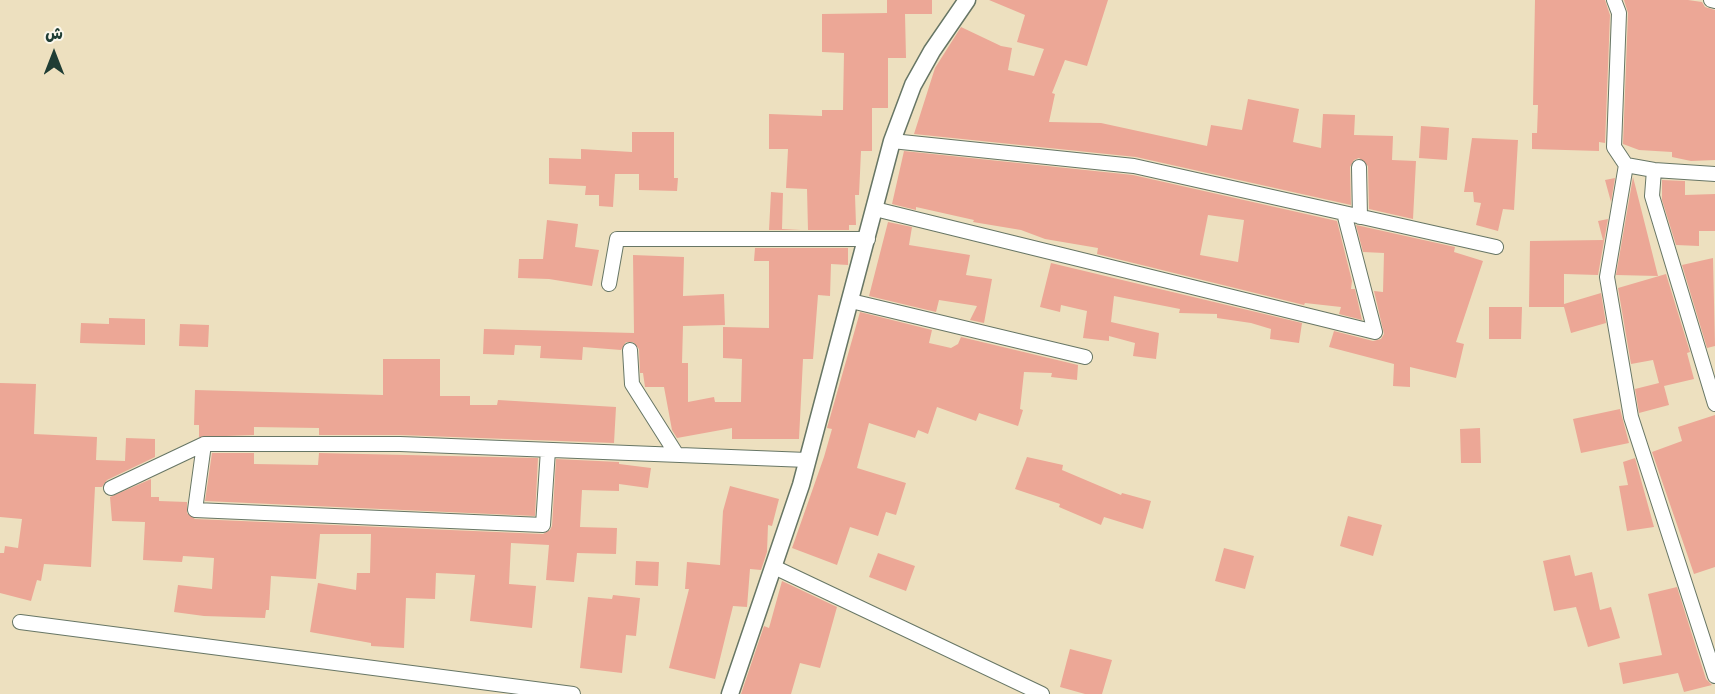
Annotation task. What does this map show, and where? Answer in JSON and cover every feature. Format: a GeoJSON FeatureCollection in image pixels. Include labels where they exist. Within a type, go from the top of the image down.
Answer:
{"type":"FeatureCollection","features":[{"type":"Feature","properties":{"kind":"street"},"geometry":{"type":"LineString","coordinates":[[730,694],[774,567],[807,460],[868,239],[892,141],[913,85],[932,51],[967,0]]}},
{"type":"Feature","properties":{"kind":"street"},"geometry":{"type":"LineString","coordinates":[[1614,0],[1619,13],[1614,147],[1626,165],[1607,277],[1630,417],[1715,676]]}},
{"type":"Feature","properties":{"kind":"street"},"geometry":{"type":"LineString","coordinates":[[892,141],[1134,166],[1496,247]]}},
{"type":"Feature","properties":{"kind":"street"},"geometry":{"type":"LineString","coordinates":[[1626,165],[1654,170],[1715,174]]}},
{"type":"Feature","properties":{"kind":"street"},"geometry":{"type":"LineString","coordinates":[[1359,167],[1360,217]]}},
{"type":"Feature","properties":{"kind":"street"},"geometry":{"type":"LineString","coordinates":[[1654,170],[1652,196],[1712,387],[1715,404]]}},
{"type":"Feature","properties":{"kind":"street"},"geometry":{"type":"LineString","coordinates":[[875,209],[1375,332],[1344,213]]}},
{"type":"Feature","properties":{"kind":"street"},"geometry":{"type":"LineString","coordinates":[[609,284],[617,239],[868,239]]}},
{"type":"Feature","properties":{"kind":"street"},"geometry":{"type":"LineString","coordinates":[[851,301],[1085,357]]}},
{"type":"Feature","properties":{"kind":"street"},"geometry":{"type":"LineString","coordinates":[[630,350],[632,384],[677,455]]}},
{"type":"Feature","properties":{"kind":"street"},"geometry":{"type":"LineString","coordinates":[[111,488],[204,444],[400,444],[807,460]]}},
{"type":"Feature","properties":{"kind":"street"},"geometry":{"type":"LineString","coordinates":[[204,444],[195,510],[543,525],[548,450]]}},
{"type":"Feature","properties":{"kind":"street"},"geometry":{"type":"LineString","coordinates":[[774,567],[1042,694]]}},
{"type":"Feature","properties":{"kind":"street"},"geometry":{"type":"LineString","coordinates":[[20,622],[573,694]]}},
{"type":"Feature","properties":{"kind":"building"},"geometry":{"type":"Polygon","coordinates":[[[887,0],[932,0],[932,14],[905,14],[906,58],[888,58],[888,108],[872,108],[872,151],[861,151],[859,195],[855,195],[856,225],[849,225],[849,230],[808,230],[807,189],[786,188],[788,149],[769,149],[769,114],[822,116],[822,110],[843,110],[844,53],[822,52],[822,14],[887,13],[887,0]]]}},
{"type":"Feature","properties":{"kind":"building"},"geometry":{"type":"Polygon","coordinates":[[[989,0],[1108,0],[1087,66],[1065,60],[1052,93],[1055,94],[1049,122],[1101,123],[1207,146],[1211,125],[1242,130],[1248,99],[1299,109],[1293,142],[1321,148],[1323,114],[1355,115],[1354,135],[1393,136],[1392,160],[1416,161],[1413,219],[1369,209],[1368,166],[1359,158],[1354,160],[1350,167],[1351,205],[1136,157],[914,134],[935,68],[961,27],[1001,46],[1012,48],[1008,70],[1034,76],[1044,49],[1017,42],[1025,15],[989,0]]]}},
{"type":"Feature","properties":{"kind":"building"},"geometry":{"type":"Polygon","coordinates":[[[1535,0],[1605,0],[1610,15],[1605,143],[1599,142],[1599,151],[1532,149],[1532,133],[1537,133],[1538,105],[1533,105],[1535,0]]]}},
{"type":"Feature","properties":{"kind":"building"},"geometry":{"type":"Polygon","coordinates":[[[1624,0],[1688,0],[1702,2],[1705,7],[1715,10],[1715,160],[1691,161],[1672,157],[1672,152],[1639,150],[1623,144],[1628,13],[1624,0]]]}},
{"type":"Feature","properties":{"kind":"building"},"geometry":{"type":"Polygon","coordinates":[[[1421,126],[1449,128],[1447,160],[1419,158],[1421,126]]]}},
{"type":"Feature","properties":{"kind":"building"},"geometry":{"type":"Polygon","coordinates":[[[632,132],[674,132],[674,178],[678,178],[677,191],[639,190],[639,174],[615,174],[613,207],[599,206],[599,195],[585,195],[586,186],[549,184],[549,158],[581,159],[581,149],[632,152],[632,132]]]}},
{"type":"Feature","properties":{"kind":"building"},"geometry":{"type":"Polygon","coordinates":[[[1472,138],[1518,140],[1514,210],[1503,209],[1498,231],[1476,225],[1481,203],[1474,202],[1473,192],[1464,192],[1472,138]]]}},
{"type":"Feature","properties":{"kind":"building"},"geometry":{"type":"Polygon","coordinates":[[[904,151],[1133,175],[1337,221],[1352,281],[1351,289],[1355,289],[1362,320],[1339,314],[1341,307],[1305,303],[1304,305],[1097,254],[1098,248],[1045,239],[1021,230],[973,222],[974,220],[916,207],[916,210],[892,204],[904,151]],[[1208,215],[1200,255],[1238,262],[1244,220],[1208,215]]]}},
{"type":"Feature","properties":{"kind":"building"},"geometry":{"type":"Polygon","coordinates":[[[1633,177],[1654,260],[1658,276],[1616,275],[1633,177]]]}},
{"type":"Feature","properties":{"kind":"building"},"geometry":{"type":"Polygon","coordinates":[[[1615,178],[1611,202],[1605,180],[1615,178]]]}},
{"type":"Feature","properties":{"kind":"building"},"geometry":{"type":"Polygon","coordinates":[[[1662,180],[1685,181],[1685,195],[1715,194],[1715,231],[1699,231],[1699,246],[1676,245],[1662,200],[1662,180]]]}},
{"type":"Feature","properties":{"kind":"building"},"geometry":{"type":"Polygon","coordinates":[[[771,192],[783,193],[782,229],[801,230],[769,230],[771,192]]]}},
{"type":"Feature","properties":{"kind":"building"},"geometry":{"type":"Polygon","coordinates":[[[1608,219],[1598,275],[1564,274],[1564,304],[1601,293],[1606,323],[1571,333],[1564,307],[1529,307],[1530,241],[1603,240],[1598,221],[1608,219]]]}},
{"type":"Feature","properties":{"kind":"building"},"geometry":{"type":"Polygon","coordinates":[[[547,220],[578,224],[575,247],[599,250],[592,286],[549,279],[518,278],[519,259],[543,259],[547,220]]]}},
{"type":"Feature","properties":{"kind":"building"},"geometry":{"type":"Polygon","coordinates":[[[888,222],[912,227],[909,245],[970,255],[966,275],[992,279],[984,323],[970,320],[977,306],[939,300],[936,312],[869,296],[888,222]]]}},
{"type":"Feature","properties":{"kind":"building"},"geometry":{"type":"Polygon","coordinates":[[[1356,225],[1455,247],[1454,252],[1483,261],[1456,342],[1464,344],[1456,378],[1410,367],[1410,387],[1393,386],[1394,364],[1329,347],[1334,331],[1373,341],[1381,339],[1384,334],[1374,291],[1383,292],[1384,253],[1363,252],[1356,225]]]}},
{"type":"Feature","properties":{"kind":"building"},"geometry":{"type":"Polygon","coordinates":[[[755,248],[848,248],[848,265],[831,264],[830,296],[818,295],[813,359],[803,359],[799,439],[732,439],[732,428],[677,438],[672,430],[664,387],[645,387],[643,373],[640,373],[639,349],[633,342],[626,342],[621,350],[583,347],[582,360],[540,358],[541,346],[515,345],[514,355],[483,354],[484,329],[634,333],[633,255],[684,257],[683,296],[724,294],[725,325],[683,326],[682,363],[688,363],[688,402],[714,397],[715,402],[741,402],[742,359],[723,358],[723,327],[769,328],[769,261],[754,261],[755,248]]]}},
{"type":"Feature","properties":{"kind":"building"},"geometry":{"type":"Polygon","coordinates":[[[1713,258],[1715,346],[1707,348],[1682,265],[1713,258]]]}},
{"type":"Feature","properties":{"kind":"building"},"geometry":{"type":"Polygon","coordinates":[[[1051,263],[1302,323],[1299,343],[1270,339],[1271,329],[1251,323],[1217,318],[1217,314],[1179,313],[1180,309],[1114,296],[1111,322],[1159,333],[1156,359],[1133,356],[1135,343],[1109,336],[1109,341],[1083,338],[1087,311],[1061,305],[1060,312],[1040,307],[1051,263]]]}},
{"type":"Feature","properties":{"kind":"building"},"geometry":{"type":"Polygon","coordinates":[[[1666,274],[1690,352],[1687,353],[1694,379],[1664,386],[1669,405],[1639,413],[1635,389],[1659,383],[1653,360],[1631,364],[1618,288],[1666,274]]]}},
{"type":"Feature","properties":{"kind":"building"},"geometry":{"type":"Polygon","coordinates":[[[1489,307],[1522,307],[1521,339],[1489,339],[1489,307]]]}},
{"type":"Feature","properties":{"kind":"building"},"geometry":{"type":"Polygon","coordinates":[[[860,312],[932,330],[929,343],[951,348],[958,344],[961,337],[1078,365],[1077,380],[1051,377],[1052,373],[1024,372],[1020,409],[1023,410],[1018,426],[979,413],[976,421],[937,407],[928,434],[918,430],[915,438],[869,423],[857,468],[906,483],[896,515],[886,512],[878,536],[850,527],[837,565],[792,548],[824,457],[832,429],[827,428],[860,312]]]}},
{"type":"Feature","properties":{"kind":"building"},"geometry":{"type":"Polygon","coordinates":[[[109,318],[145,319],[145,345],[80,343],[81,323],[109,324],[109,318]]]}},
{"type":"Feature","properties":{"kind":"building"},"geometry":{"type":"Polygon","coordinates":[[[180,324],[209,325],[208,347],[179,346],[180,324]]]}},
{"type":"Feature","properties":{"kind":"building"},"geometry":{"type":"Polygon","coordinates":[[[383,359],[440,359],[440,396],[470,396],[470,405],[497,405],[498,400],[616,407],[614,443],[400,435],[319,435],[319,428],[254,427],[254,435],[199,437],[199,425],[194,425],[195,390],[383,395],[383,359]]]}},
{"type":"Feature","properties":{"kind":"building"},"geometry":{"type":"Polygon","coordinates":[[[0,383],[36,384],[34,434],[97,437],[96,460],[125,461],[126,438],[155,439],[155,457],[107,480],[102,487],[95,487],[91,567],[44,564],[41,581],[37,580],[31,601],[0,593],[0,553],[4,553],[5,546],[18,548],[22,519],[0,517],[0,383]]]}},
{"type":"Feature","properties":{"kind":"building"},"geometry":{"type":"Polygon","coordinates":[[[1620,409],[1629,443],[1581,453],[1573,419],[1620,409]]]}},
{"type":"Feature","properties":{"kind":"building"},"geometry":{"type":"Polygon","coordinates":[[[1715,415],[1715,567],[1694,574],[1652,452],[1682,441],[1678,427],[1715,415]]]}},
{"type":"Feature","properties":{"kind":"building"},"geometry":{"type":"Polygon","coordinates":[[[1480,428],[1481,463],[1461,463],[1460,429],[1480,428]]]}},
{"type":"Feature","properties":{"kind":"building"},"geometry":{"type":"Polygon","coordinates":[[[212,453],[254,453],[254,464],[318,465],[319,453],[538,458],[535,516],[205,501],[212,453]]]}},
{"type":"Feature","properties":{"kind":"building"},"geometry":{"type":"Polygon","coordinates":[[[1027,457],[1063,465],[1062,470],[1121,495],[1122,493],[1151,501],[1143,529],[1104,517],[1101,525],[1059,507],[1060,504],[1015,489],[1027,457]]]}},
{"type":"Feature","properties":{"kind":"building"},"geometry":{"type":"Polygon","coordinates":[[[1635,458],[1654,527],[1627,531],[1619,486],[1628,485],[1623,462],[1635,458]]]}},
{"type":"Feature","properties":{"kind":"building"},"geometry":{"type":"Polygon","coordinates":[[[556,459],[619,462],[619,464],[651,468],[648,488],[619,484],[619,491],[582,490],[580,527],[617,528],[616,554],[577,553],[574,582],[546,580],[549,545],[511,543],[509,584],[536,586],[532,628],[470,621],[475,575],[436,573],[435,599],[406,598],[404,648],[371,646],[371,643],[310,632],[318,583],[356,590],[357,573],[370,573],[371,534],[320,534],[316,579],[271,576],[269,610],[266,610],[265,618],[204,616],[174,612],[178,585],[212,589],[214,558],[183,556],[182,562],[143,560],[145,522],[112,521],[110,497],[151,479],[151,497],[159,497],[159,501],[187,502],[187,513],[195,519],[543,534],[552,526],[556,459]]]}},
{"type":"Feature","properties":{"kind":"building"},"geometry":{"type":"Polygon","coordinates":[[[730,486],[779,499],[772,526],[768,525],[767,552],[761,570],[750,569],[747,607],[733,606],[715,679],[669,668],[689,589],[685,589],[687,562],[720,565],[723,511],[730,486]]]}},
{"type":"Feature","properties":{"kind":"building"},"geometry":{"type":"Polygon","coordinates":[[[1348,516],[1382,525],[1373,556],[1340,546],[1348,516]]]}},
{"type":"Feature","properties":{"kind":"building"},"geometry":{"type":"Polygon","coordinates":[[[1224,548],[1254,556],[1245,589],[1215,581],[1224,548]]]}},
{"type":"Feature","properties":{"kind":"building"},"geometry":{"type":"Polygon","coordinates":[[[878,553],[915,566],[906,591],[869,577],[878,553]]]}},
{"type":"Feature","properties":{"kind":"building"},"geometry":{"type":"Polygon","coordinates":[[[1570,555],[1575,576],[1592,572],[1600,610],[1611,607],[1620,638],[1588,647],[1576,607],[1554,611],[1543,561],[1570,555]]]}},
{"type":"Feature","properties":{"kind":"building"},"geometry":{"type":"Polygon","coordinates":[[[636,561],[659,562],[658,586],[635,585],[636,561]]]}},
{"type":"Feature","properties":{"kind":"building"},"geometry":{"type":"Polygon","coordinates":[[[782,581],[837,607],[820,668],[800,663],[791,694],[741,694],[764,626],[769,628],[782,581]]]}},
{"type":"Feature","properties":{"kind":"building"},"geometry":{"type":"Polygon","coordinates":[[[1677,587],[1706,679],[1712,685],[1684,692],[1678,673],[1623,684],[1619,663],[1662,655],[1648,594],[1677,587]]]}},
{"type":"Feature","properties":{"kind":"building"},"geometry":{"type":"Polygon","coordinates":[[[613,595],[640,598],[636,636],[626,635],[622,673],[580,668],[588,597],[612,599],[613,595]]]}},
{"type":"Feature","properties":{"kind":"building"},"geometry":{"type":"Polygon","coordinates":[[[1070,649],[1112,660],[1102,694],[1085,694],[1060,687],[1070,649]]]}}]}
